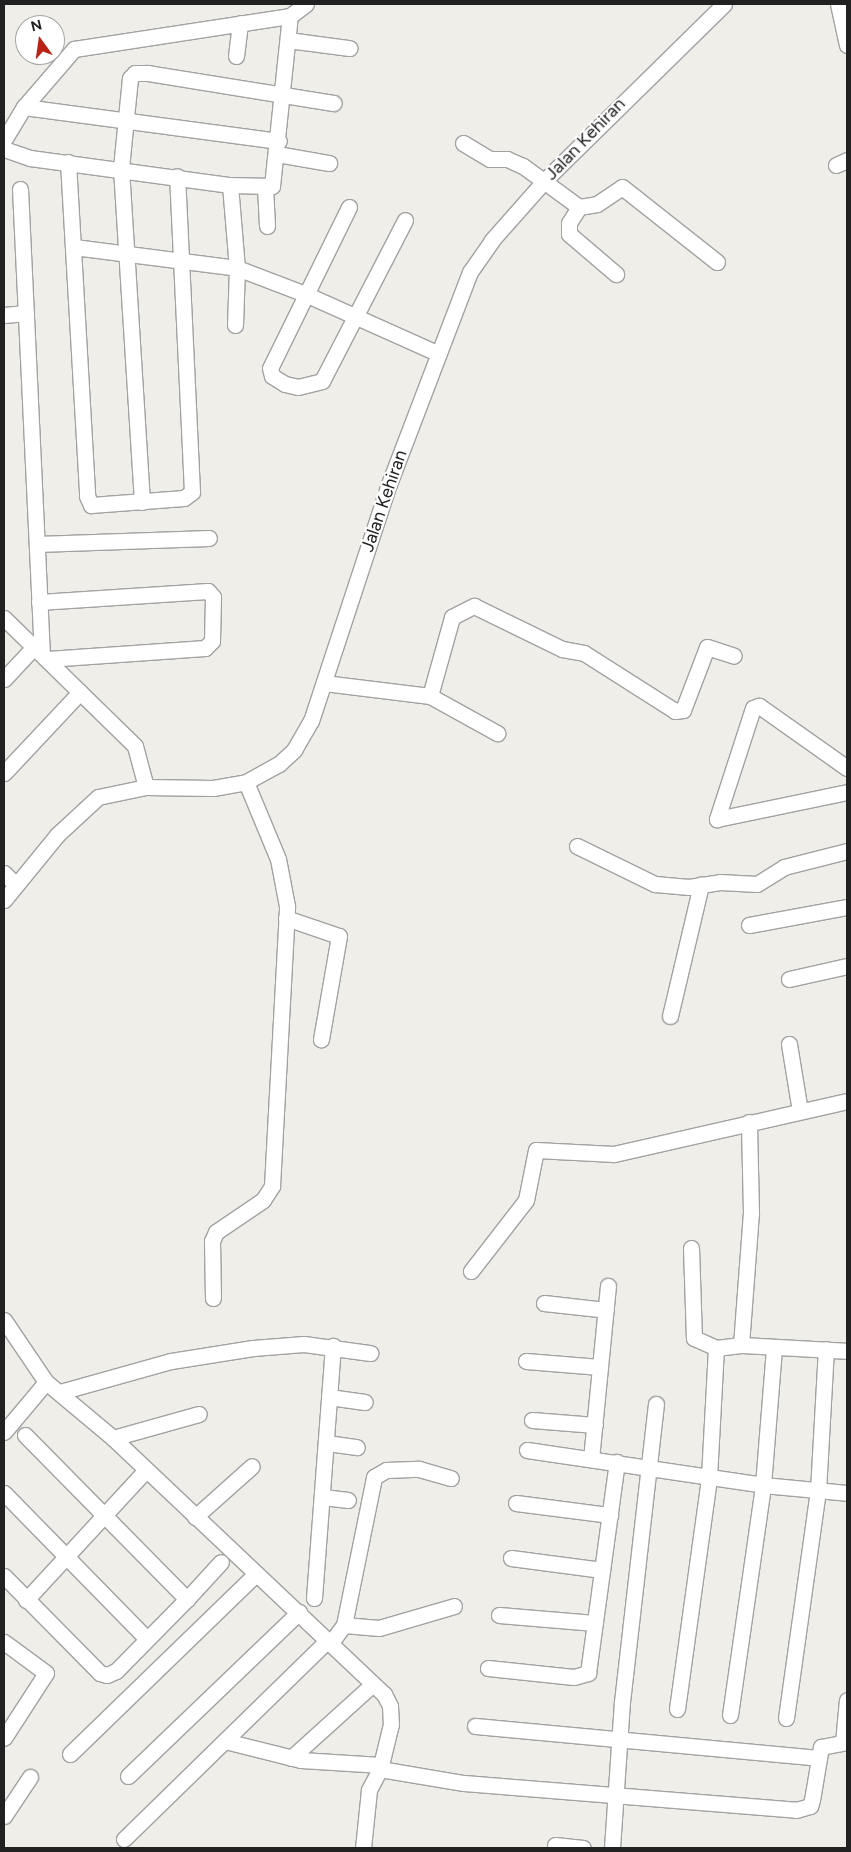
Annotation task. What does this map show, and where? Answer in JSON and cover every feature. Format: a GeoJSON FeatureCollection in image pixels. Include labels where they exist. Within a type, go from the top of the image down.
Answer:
{"type":"FeatureCollection","features":[{"type":"Feature","properties":{"kind":"street"},"geometry":{"type":"LineString","coordinates":[[4,140],[24,107],[74,48],[290,16],[306,4]]}},
{"type":"Feature","properties":{"kind":"street","name":"Jalan Kehiran"},"geometry":{"type":"LineString","coordinates":[[4,900],[78,811],[98,797],[146,787],[213,788],[246,782],[279,764],[294,750],[311,721],[436,353],[480,256],[545,180],[724,4]]}},
{"type":"Feature","properties":{"kind":"street"},"geometry":{"type":"LineString","coordinates":[[838,4],[847,45]]}},
{"type":"Feature","properties":{"kind":"street"},"geometry":{"type":"LineString","coordinates":[[4,149],[30,158],[121,168],[230,185],[265,187],[274,184],[290,16]]}},
{"type":"Feature","properties":{"kind":"street"},"geometry":{"type":"LineString","coordinates":[[236,56],[240,23]]}},
{"type":"Feature","properties":{"kind":"street"},"geometry":{"type":"LineString","coordinates":[[288,40],[349,48]]}},
{"type":"Feature","properties":{"kind":"street"},"geometry":{"type":"LineString","coordinates":[[142,502],[121,168],[130,78],[135,73],[283,93],[334,102]]}},
{"type":"Feature","properties":{"kind":"street"},"geometry":{"type":"LineString","coordinates":[[24,107],[127,120],[278,147],[329,163]]}},
{"type":"Feature","properties":{"kind":"street"},"geometry":{"type":"LineString","coordinates":[[463,143],[490,158],[512,161],[545,180],[579,207],[597,204],[622,187],[717,262]]}},
{"type":"Feature","properties":{"kind":"street"},"geometry":{"type":"LineString","coordinates":[[68,162],[88,502],[100,505],[184,498],[192,492],[177,176]]}},
{"type":"Feature","properties":{"kind":"street"},"geometry":{"type":"LineString","coordinates":[[230,185],[237,268],[235,325]]}},
{"type":"Feature","properties":{"kind":"street"},"geometry":{"type":"LineString","coordinates":[[265,187],[267,226]]}},
{"type":"Feature","properties":{"kind":"street"},"geometry":{"type":"LineString","coordinates":[[20,190],[41,653]]}},
{"type":"Feature","properties":{"kind":"street"},"geometry":{"type":"LineString","coordinates":[[349,207],[270,368],[272,376],[285,384],[298,387],[322,381],[357,317],[405,220]]}},
{"type":"Feature","properties":{"kind":"street"},"geometry":{"type":"LineString","coordinates":[[579,207],[569,223],[569,234],[616,274]]}},
{"type":"Feature","properties":{"kind":"street"},"geometry":{"type":"LineString","coordinates":[[74,247],[127,252],[237,268],[305,294],[436,353]]}},
{"type":"Feature","properties":{"kind":"street"},"geometry":{"type":"LineString","coordinates":[[4,315],[26,313]]}},
{"type":"Feature","properties":{"kind":"street"},"geometry":{"type":"LineString","coordinates":[[37,544],[209,538]]}},
{"type":"Feature","properties":{"kind":"street"},"geometry":{"type":"LineString","coordinates":[[4,679],[41,653],[205,648],[212,641],[213,597],[208,591],[39,602]]}},
{"type":"Feature","properties":{"kind":"street"},"geometry":{"type":"LineString","coordinates":[[430,696],[452,617],[474,606],[562,649],[584,653],[676,711],[683,710],[707,647],[734,656]]}},
{"type":"Feature","properties":{"kind":"street"},"geometry":{"type":"LineString","coordinates":[[4,618],[135,746],[146,787]]}},
{"type":"Feature","properties":{"kind":"street"},"geometry":{"type":"LineString","coordinates":[[324,683],[430,696],[497,733]]}},
{"type":"Feature","properties":{"kind":"street"},"geometry":{"type":"LineString","coordinates":[[4,773],[80,692]]}},
{"type":"Feature","properties":{"kind":"street"},"geometry":{"type":"LineString","coordinates":[[847,768],[759,706],[753,708],[717,819],[847,792]]}},
{"type":"Feature","properties":{"kind":"street"},"geometry":{"type":"LineString","coordinates":[[213,1298],[212,1241],[216,1232],[263,1200],[272,1186],[286,918],[285,883],[278,859],[246,782]]}},
{"type":"Feature","properties":{"kind":"street"},"geometry":{"type":"LineString","coordinates":[[577,846],[655,884],[701,885],[757,884],[784,867],[847,851]]}},
{"type":"Feature","properties":{"kind":"street"},"geometry":{"type":"LineString","coordinates":[[4,873],[16,885]]}},
{"type":"Feature","properties":{"kind":"street"},"geometry":{"type":"LineString","coordinates":[[670,1016],[701,885]]}},
{"type":"Feature","properties":{"kind":"street"},"geometry":{"type":"LineString","coordinates":[[749,926],[847,907]]}},
{"type":"Feature","properties":{"kind":"street"},"geometry":{"type":"LineString","coordinates":[[286,918],[339,936],[321,1039]]}},
{"type":"Feature","properties":{"kind":"street"},"geometry":{"type":"LineString","coordinates":[[789,979],[847,966]]}},
{"type":"Feature","properties":{"kind":"street"},"geometry":{"type":"LineString","coordinates":[[789,1044],[800,1111]]}},
{"type":"Feature","properties":{"kind":"street"},"geometry":{"type":"LineString","coordinates":[[471,1271],[526,1200],[536,1150],[614,1154],[847,1101]]}},
{"type":"Feature","properties":{"kind":"street"},"geometry":{"type":"LineString","coordinates":[[741,1345],[751,1213],[749,1122]]}},
{"type":"Feature","properties":{"kind":"street"},"geometry":{"type":"LineString","coordinates":[[691,1248],[692,1331],[699,1343],[716,1348],[741,1345],[847,1351]]}},
{"type":"Feature","properties":{"kind":"street"},"geometry":{"type":"LineString","coordinates":[[591,1459],[608,1286]]}},
{"type":"Feature","properties":{"kind":"street"},"geometry":{"type":"LineString","coordinates":[[544,1303],[606,1310]]}},
{"type":"Feature","properties":{"kind":"street"},"geometry":{"type":"LineString","coordinates":[[4,1320],[46,1382],[113,1438],[195,1517],[299,1612],[373,1684],[390,1706],[391,1724],[380,1767],[369,1790],[363,1848]]}},
{"type":"Feature","properties":{"kind":"street"},"geometry":{"type":"LineString","coordinates":[[60,1392],[208,1354],[304,1344],[333,1346],[370,1353]]}},
{"type":"Feature","properties":{"kind":"street"},"geometry":{"type":"LineString","coordinates":[[314,1598],[333,1346]]}},
{"type":"Feature","properties":{"kind":"street"},"geometry":{"type":"LineString","coordinates":[[730,1715],[763,1486],[774,1347]]}},
{"type":"Feature","properties":{"kind":"street"},"geometry":{"type":"LineString","coordinates":[[677,1709],[709,1477],[716,1348]]}},
{"type":"Feature","properties":{"kind":"street"},"geometry":{"type":"LineString","coordinates":[[786,1718],[818,1491],[826,1349]]}},
{"type":"Feature","properties":{"kind":"street"},"geometry":{"type":"LineString","coordinates":[[526,1361],[600,1367]]}},
{"type":"Feature","properties":{"kind":"street"},"geometry":{"type":"LineString","coordinates":[[4,1432],[46,1382]]}},
{"type":"Feature","properties":{"kind":"street"},"geometry":{"type":"LineString","coordinates":[[329,1397],[365,1402]]}},
{"type":"Feature","properties":{"kind":"street"},"geometry":{"type":"LineString","coordinates":[[612,1848],[620,1739],[656,1404]]}},
{"type":"Feature","properties":{"kind":"street"},"geometry":{"type":"LineString","coordinates":[[113,1438],[199,1414]]}},
{"type":"Feature","properties":{"kind":"street"},"geometry":{"type":"LineString","coordinates":[[532,1420],[595,1425]]}},
{"type":"Feature","properties":{"kind":"street"},"geometry":{"type":"LineString","coordinates":[[25,1435],[187,1599]]}},
{"type":"Feature","properties":{"kind":"street"},"geometry":{"type":"LineString","coordinates":[[327,1443],[357,1447]]}},
{"type":"Feature","properties":{"kind":"street"},"geometry":{"type":"LineString","coordinates":[[527,1450],[650,1466],[763,1486],[847,1493]]}},
{"type":"Feature","properties":{"kind":"street"},"geometry":{"type":"LineString","coordinates":[[488,1668],[574,1677],[588,1673],[617,1462]]}},
{"type":"Feature","properties":{"kind":"street"},"geometry":{"type":"LineString","coordinates":[[195,1517],[252,1466]]}},
{"type":"Feature","properties":{"kind":"street"},"geometry":{"type":"LineString","coordinates":[[124,1839],[329,1642],[344,1625],[374,1477],[386,1470],[419,1469],[451,1478]]}},
{"type":"Feature","properties":{"kind":"street"},"geometry":{"type":"LineString","coordinates":[[26,1600],[145,1470]]}},
{"type":"Feature","properties":{"kind":"street"},"geometry":{"type":"LineString","coordinates":[[4,1493],[148,1639]]}},
{"type":"Feature","properties":{"kind":"street"},"geometry":{"type":"LineString","coordinates":[[323,1497],[348,1500]]}},
{"type":"Feature","properties":{"kind":"street"},"geometry":{"type":"LineString","coordinates":[[516,1503],[610,1515]]}},
{"type":"Feature","properties":{"kind":"street"},"geometry":{"type":"LineString","coordinates":[[511,1558],[602,1570]]}},
{"type":"Feature","properties":{"kind":"street"},"geometry":{"type":"LineString","coordinates":[[4,1576],[100,1673],[116,1671],[222,1562]]}},
{"type":"Feature","properties":{"kind":"street"},"geometry":{"type":"LineString","coordinates":[[70,1754],[256,1574]]}},
{"type":"Feature","properties":{"kind":"street"},"geometry":{"type":"LineString","coordinates":[[344,1625],[379,1628],[454,1606]]}},
{"type":"Feature","properties":{"kind":"street"},"geometry":{"type":"LineString","coordinates":[[128,1776],[299,1612]]}},
{"type":"Feature","properties":{"kind":"street"},"geometry":{"type":"LineString","coordinates":[[498,1615],[594,1624]]}},
{"type":"Feature","properties":{"kind":"street"},"geometry":{"type":"LineString","coordinates":[[4,1738],[46,1676],[45,1670],[5,1646]]}},
{"type":"Feature","properties":{"kind":"street"},"geometry":{"type":"LineString","coordinates":[[291,1758],[373,1684]]}},
{"type":"Feature","properties":{"kind":"street"},"geometry":{"type":"LineString","coordinates":[[225,1741],[291,1758],[380,1767],[464,1783],[804,1809],[812,1800],[817,1758],[821,1747],[845,1742],[847,1700]]}},
{"type":"Feature","properties":{"kind":"street"},"geometry":{"type":"LineString","coordinates":[[475,1726],[817,1758]]}},
{"type":"Feature","properties":{"kind":"street"},"geometry":{"type":"LineString","coordinates":[[4,1816],[30,1778]]}},
{"type":"Feature","properties":{"kind":"street"},"geometry":{"type":"LineString","coordinates":[[555,1845],[583,1848]]}}]}
